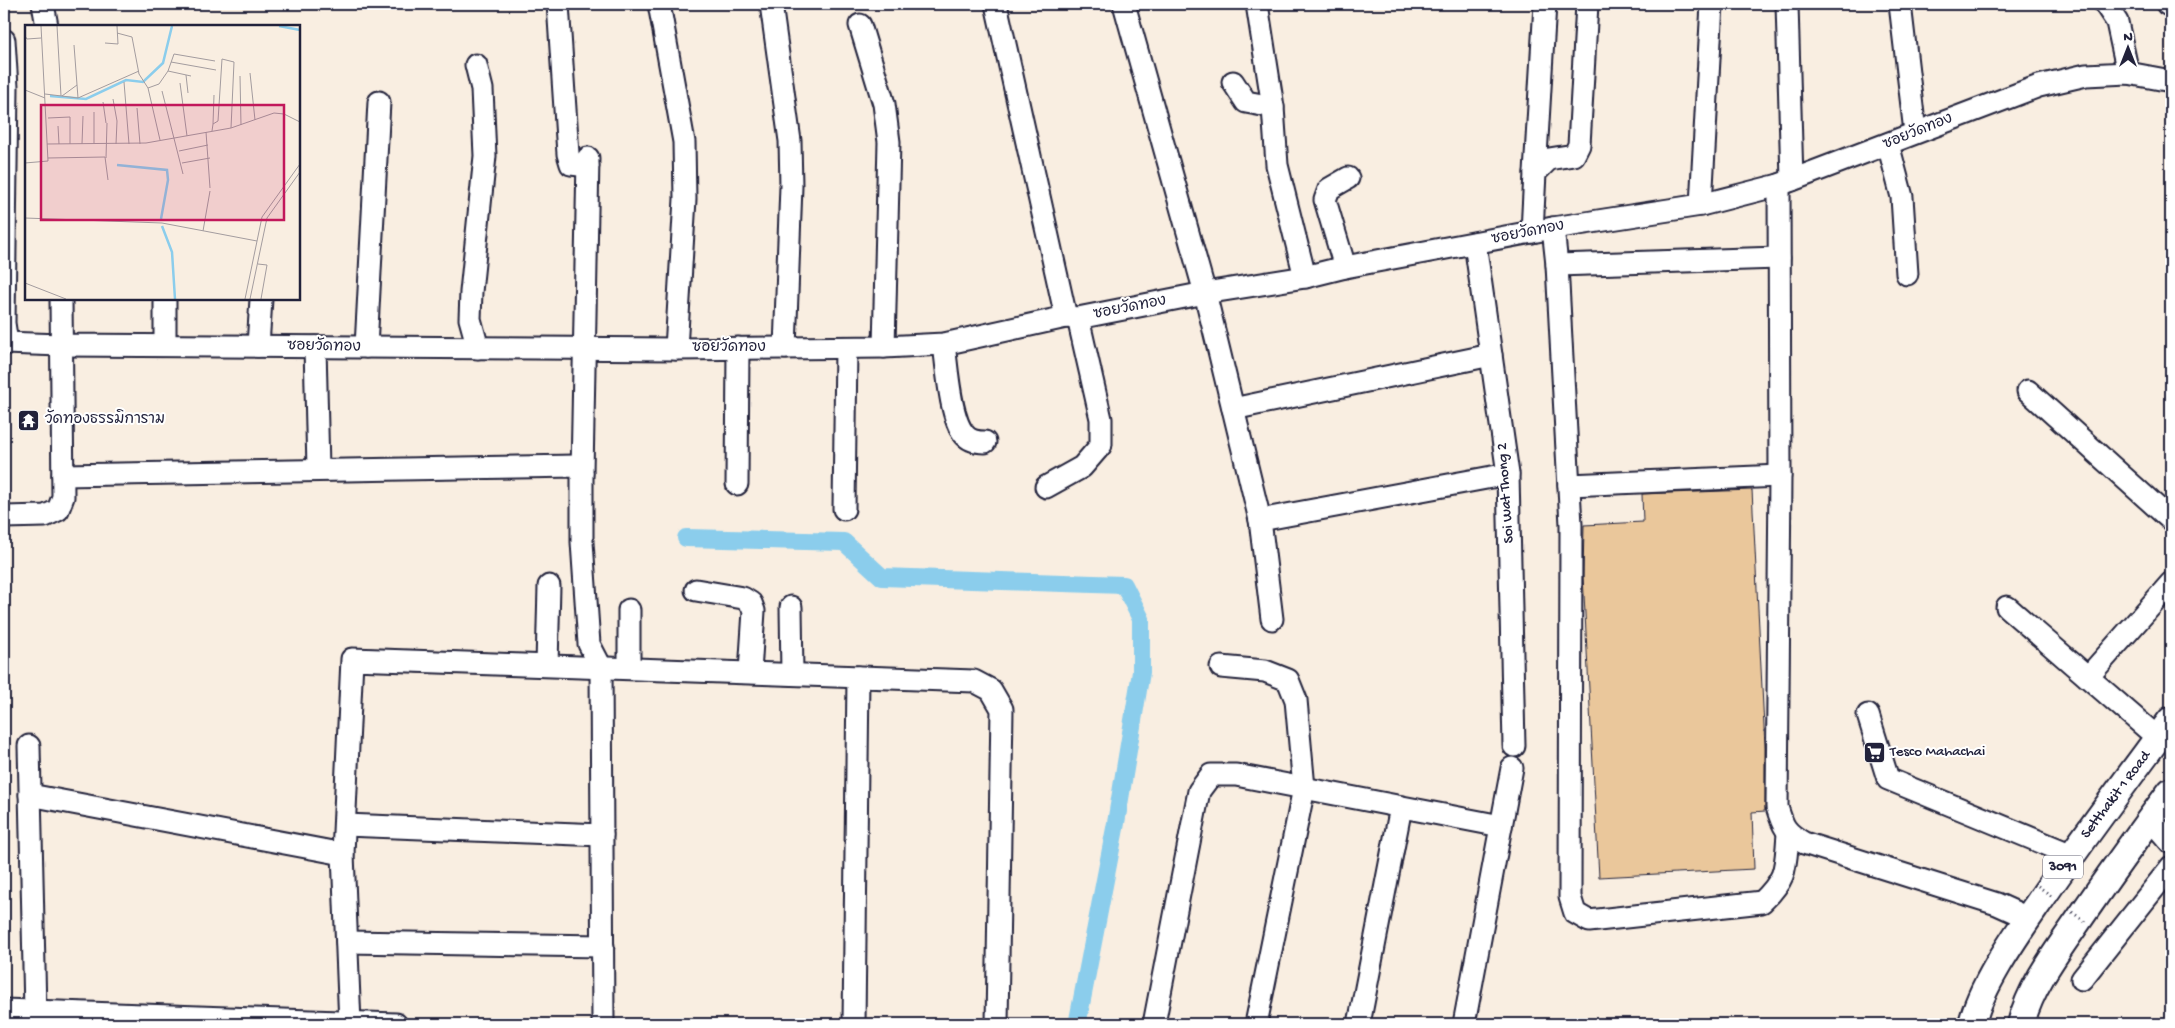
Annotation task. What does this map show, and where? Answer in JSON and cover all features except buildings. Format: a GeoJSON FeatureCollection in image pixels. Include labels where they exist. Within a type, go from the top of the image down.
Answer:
{"type":"FeatureCollection","features":[{"type":"Feature","properties":{"kind":"main road","name":"Setthakit 1 Road"},"geometry":{"type":"LineString","coordinates":[[1972,1024],[1980,1000],[2016,934],[2165,729]]}},
{"type":"Feature","properties":{"kind":"main road","name":"3091"},"geometry":{"type":"LineString","coordinates":[[2020,1024],[2036,987],[2059,949],[2171,791]]}},
{"type":"Feature","properties":{"kind":"street"},"geometry":{"type":"LineString","coordinates":[[43,4],[47,25]]}},
{"type":"Feature","properties":{"kind":"street"},"geometry":{"type":"LineString","coordinates":[[558,4],[568,154],[571,164],[588,162],[582,542],[589,644],[601,667],[603,1024]]}},
{"type":"Feature","properties":{"kind":"street"},"geometry":{"type":"LineString","coordinates":[[659,4],[684,142],[685,199],[676,349]]}},
{"type":"Feature","properties":{"kind":"street"},"geometry":{"type":"LineString","coordinates":[[771,4],[790,141],[791,186],[785,348]]}},
{"type":"Feature","properties":{"kind":"street"},"geometry":{"type":"LineString","coordinates":[[996,4],[1072,318],[1101,419],[1101,445],[1082,467],[1046,487]]}},
{"type":"Feature","properties":{"kind":"street"},"geometry":{"type":"LineString","coordinates":[[1124,4],[1205,293],[1260,520],[1272,620]]}},
{"type":"Feature","properties":{"kind":"street"},"geometry":{"type":"LineString","coordinates":[[1257,4],[1273,107],[1276,165],[1305,277]]}},
{"type":"Feature","properties":{"kind":"street"},"geometry":{"type":"LineString","coordinates":[[1532,232],[1545,4]]}},
{"type":"Feature","properties":{"kind":"street"},"geometry":{"type":"LineString","coordinates":[[1535,173],[1549,159],[1574,155],[1579,145],[1588,4]]}},
{"type":"Feature","properties":{"kind":"street"},"geometry":{"type":"LineString","coordinates":[[1701,204],[1712,4]]}},
{"type":"Feature","properties":{"kind":"street"},"geometry":{"type":"LineString","coordinates":[[1787,4],[1786,183],[1779,258],[1780,476],[1776,807],[1788,834],[1804,843],[1997,904],[2028,918]]}},
{"type":"Feature","properties":{"kind":"street"},"geometry":{"type":"LineString","coordinates":[[1900,4],[1915,132]]}},
{"type":"Feature","properties":{"kind":"street"},"geometry":{"type":"LineString","coordinates":[[2105,4],[2117,22],[2128,73]]}},
{"type":"Feature","properties":{"kind":"street"},"geometry":{"type":"LineString","coordinates":[[2167,4],[2171,6]]}},
{"type":"Feature","properties":{"kind":"street"},"geometry":{"type":"LineString","coordinates":[[860,25],[884,104],[889,142],[884,347]]}},
{"type":"Feature","properties":{"kind":"street"},"geometry":{"type":"LineString","coordinates":[[4,40],[7,87],[5,343]]}},
{"type":"Feature","properties":{"kind":"street"},"geometry":{"type":"LineString","coordinates":[[476,65],[482,88],[485,156],[470,319],[478,348]]}},
{"type":"Feature","properties":{"kind":"street","name":"ซอยวัดทอง"},"geometry":{"type":"LineString","coordinates":[[5,343],[61,346],[676,349],[846,348],[944,344],[1205,293],[1305,277],[1345,267],[1553,228],[1701,204],[1786,183],[2039,86],[2086,76],[2128,73],[2171,81]]}},
{"type":"Feature","properties":{"kind":"street"},"geometry":{"type":"LineString","coordinates":[[1233,82],[1246,102],[1273,107]]}},
{"type":"Feature","properties":{"kind":"street"},"geometry":{"type":"LineString","coordinates":[[366,347],[379,102]]}},
{"type":"Feature","properties":{"kind":"street"},"geometry":{"type":"LineString","coordinates":[[1888,144],[1902,197],[1907,274]]}},
{"type":"Feature","properties":{"kind":"street"},"geometry":{"type":"LineString","coordinates":[[1345,267],[1325,200],[1329,189],[1348,178]]}},
{"type":"Feature","properties":{"kind":"street"},"geometry":{"type":"LineString","coordinates":[[1553,228],[1557,265],[1571,525],[1570,897],[1575,913],[1589,922],[1762,902],[1775,889],[1784,874],[1788,834]]}},
{"type":"Feature","properties":{"kind":"street","name":"Soi Wat Thong 2"},"geometry":{"type":"LineString","coordinates":[[1475,243],[1508,474],[1514,746]]}},
{"type":"Feature","properties":{"kind":"street"},"geometry":{"type":"LineString","coordinates":[[1557,265],[1779,258]]}},
{"type":"Feature","properties":{"kind":"street"},"geometry":{"type":"LineString","coordinates":[[4,517],[45,516],[58,510],[63,497],[61,300]]}},
{"type":"Feature","properties":{"kind":"street"},"geometry":{"type":"LineString","coordinates":[[166,300],[166,346]]}},
{"type":"Feature","properties":{"kind":"street"},"geometry":{"type":"LineString","coordinates":[[258,346],[261,300]]}},
{"type":"Feature","properties":{"kind":"street"},"geometry":{"type":"LineString","coordinates":[[944,344],[956,421],[964,435],[975,442],[985,442]]}},
{"type":"Feature","properties":{"kind":"street"},"geometry":{"type":"LineString","coordinates":[[315,346],[318,469]]}},
{"type":"Feature","properties":{"kind":"street"},"geometry":{"type":"LineString","coordinates":[[737,484],[738,348]]}},
{"type":"Feature","properties":{"kind":"street"},"geometry":{"type":"LineString","coordinates":[[844,509],[846,348]]}},
{"type":"Feature","properties":{"kind":"street"},"geometry":{"type":"LineString","coordinates":[[1233,409],[1491,355]]}},
{"type":"Feature","properties":{"kind":"street"},"geometry":{"type":"LineString","coordinates":[[2028,391],[2171,520]]}},
{"type":"Feature","properties":{"kind":"street"},"geometry":{"type":"LineString","coordinates":[[63,475],[318,469],[576,466],[582,473]]}},
{"type":"Feature","properties":{"kind":"street"},"geometry":{"type":"LineString","coordinates":[[1260,520],[1508,474]]}},
{"type":"Feature","properties":{"kind":"street"},"geometry":{"type":"LineString","coordinates":[[1569,484],[1780,476]]}},
{"type":"Feature","properties":{"kind":"street"},"geometry":{"type":"LineString","coordinates":[[2088,677],[2171,583]]}},
{"type":"Feature","properties":{"kind":"street"},"geometry":{"type":"LineString","coordinates":[[547,665],[549,586]]}},
{"type":"Feature","properties":{"kind":"street"},"geometry":{"type":"LineString","coordinates":[[696,590],[742,598],[751,603],[754,611],[750,672]]}},
{"type":"Feature","properties":{"kind":"street"},"geometry":{"type":"LineString","coordinates":[[791,607],[792,674]]}},
{"type":"Feature","properties":{"kind":"street"},"geometry":{"type":"LineString","coordinates":[[2007,607],[2088,677],[2165,729]]}},
{"type":"Feature","properties":{"kind":"street"},"geometry":{"type":"LineString","coordinates":[[629,610],[629,668]]}},
{"type":"Feature","properties":{"kind":"street"},"geometry":{"type":"LineString","coordinates":[[350,1023],[344,854],[352,659],[974,681],[992,690],[1002,709],[997,1024]]}},
{"type":"Feature","properties":{"kind":"street"},"geometry":{"type":"LineString","coordinates":[[1221,667],[1265,670],[1288,680],[1296,700],[1304,788],[1256,1024]]}},
{"type":"Feature","properties":{"kind":"street"},"geometry":{"type":"LineString","coordinates":[[854,1024],[858,677]]}},
{"type":"Feature","properties":{"kind":"street"},"geometry":{"type":"LineString","coordinates":[[1868,715],[1888,779],[2072,855]]}},
{"type":"Feature","properties":{"kind":"street"},"geometry":{"type":"LineString","coordinates":[[29,746],[35,1011]]}},
{"type":"Feature","properties":{"kind":"street"},"geometry":{"type":"LineString","coordinates":[[1464,1024],[1512,768]]}},
{"type":"Feature","properties":{"kind":"street"},"geometry":{"type":"LineString","coordinates":[[1154,1024],[1199,791],[1211,775],[1236,775],[1501,826]]}},
{"type":"Feature","properties":{"kind":"street"},"geometry":{"type":"LineString","coordinates":[[30,795],[344,854]]}},
{"type":"Feature","properties":{"kind":"street"},"geometry":{"type":"LineString","coordinates":[[1359,1024],[1401,807]]}},
{"type":"Feature","properties":{"kind":"street"},"geometry":{"type":"LineString","coordinates":[[2150,819],[2171,843]]}},
{"type":"Feature","properties":{"kind":"street"},"geometry":{"type":"LineString","coordinates":[[345,825],[602,835]]}},
{"type":"Feature","properties":{"kind":"street"},"geometry":{"type":"LineString","coordinates":[[2082,979],[2171,867]]}},
{"type":"Feature","properties":{"kind":"street"},"geometry":{"type":"LineString","coordinates":[[347,942],[603,946]]}},
{"type":"Feature","properties":{"kind":"street"},"geometry":{"type":"LineString","coordinates":[[4,1010],[35,1011],[89,1019],[396,1024]]}},
{"type":"Feature","properties":{"kind":"path"},"geometry":{"type":"LineString","coordinates":[[2038,886],[2054,898]]}},
{"type":"Feature","properties":{"kind":"path"},"geometry":{"type":"LineString","coordinates":[[2072,912],[2088,924]]}},
{"type":"Feature","properties":{"kind":"waterway"},"geometry":{"type":"LineString","coordinates":[[686,538],[844,542],[882,577],[1124,585],[1141,619],[1141,672],[1116,823],[1078,1020]]}},
{"type":"Feature","properties":{"kind":"place","name":"วัดทองธรรมิการาม"},"geometry":{"type":"Point","coordinates":[29,420]}},
{"type":"Feature","properties":{"kind":"place","name":"Tesco Mahachai"},"geometry":{"type":"Point","coordinates":[1874,752]}}]}
